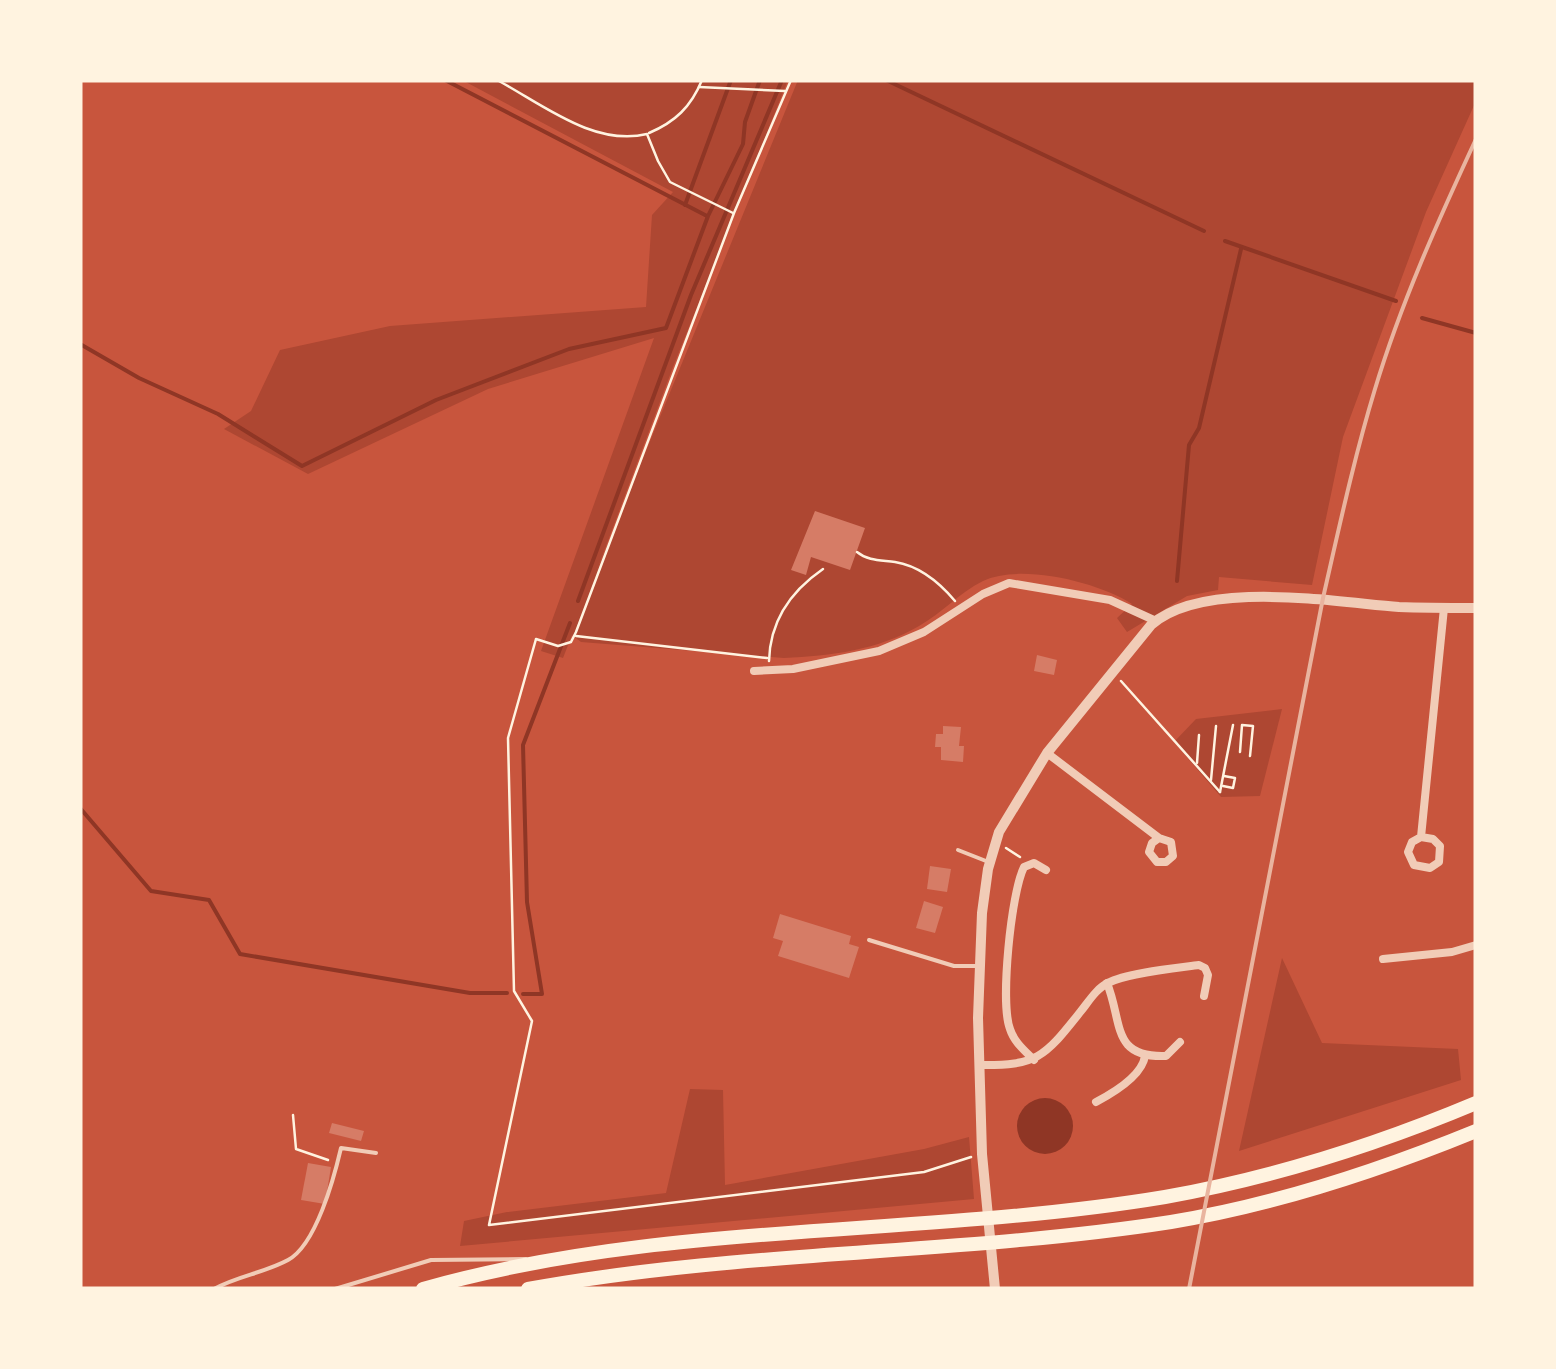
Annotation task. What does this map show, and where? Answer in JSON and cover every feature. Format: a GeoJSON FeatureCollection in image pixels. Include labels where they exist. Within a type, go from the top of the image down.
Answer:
{"type":"FeatureCollection","features":[{"type":"Feature","properties":{"kind":"highway"},"geometry":{"type":"LineString","coordinates":[[423,1289],[490,1270],[712,1239],[1017,1215],[1165,1197],[1332,1157],[1476,1104]]}},
{"type":"Feature","properties":{"kind":"highway"},"geometry":{"type":"LineString","coordinates":[[528,1289],[713,1264],[1019,1241],[1172,1222],[1248,1206],[1417,1155],[1476,1131]]}},
{"type":"Feature","properties":{"kind":"street"},"geometry":{"type":"LineString","coordinates":[[754,671],[793,669],[879,651],[924,632],[1008,583],[1110,600],[1156,621]]}},
{"type":"Feature","properties":{"kind":"street"},"geometry":{"type":"LineString","coordinates":[[995,1289],[982,1154],[982,913],[996,842],[1047,753],[1156,621],[1194,605],[1240,598],[1306,598],[1476,608]]}},
{"type":"Feature","properties":{"kind":"street"},"geometry":{"type":"LineString","coordinates":[[1421,837],[1444,608]]}},
{"type":"Feature","properties":{"kind":"street"},"geometry":{"type":"LineString","coordinates":[[1047,753],[1159,838]]}},
{"type":"Feature","properties":{"kind":"street"},"geometry":{"type":"LineString","coordinates":[[1421,837],[1434,839],[1440,846],[1441,856],[1430,868],[1416,867],[1409,858],[1412,842],[1421,837]]}},
{"type":"Feature","properties":{"kind":"street"},"geometry":{"type":"LineString","coordinates":[[1034,1060],[1009,1028],[1012,907],[1024,867],[1030,863],[1046,870]]}},
{"type":"Feature","properties":{"kind":"street"},"geometry":{"type":"LineString","coordinates":[[1383,959],[1452,952],[1476,944]]}},
{"type":"Feature","properties":{"kind":"street"},"geometry":{"type":"LineString","coordinates":[[979,1065],[1034,1060],[1063,1034],[1107,983],[1199,966],[1208,975],[1204,996]]}},
{"type":"Feature","properties":{"kind":"street"},"geometry":{"type":"LineString","coordinates":[[1107,983],[1123,1041],[1131,1051],[1166,1056],[1180,1042]]}},
{"type":"Feature","properties":{"kind":"street"},"geometry":{"type":"LineString","coordinates":[[1096,1102],[1114,1092],[1144,1064],[1145,1056]]}},
{"type":"Feature","properties":{"kind":"lane"},"geometry":{"type":"LineString","coordinates":[[958,850],[990,862]]}},
{"type":"Feature","properties":{"kind":"lane"},"geometry":{"type":"LineString","coordinates":[[869,940],[954,966],[980,966]]}},
{"type":"Feature","properties":{"kind":"lane"},"geometry":{"type":"LineString","coordinates":[[214,1289],[291,1258],[304,1244],[326,1206],[341,1148],[376,1153]]}},
{"type":"Feature","properties":{"kind":"lane"},"geometry":{"type":"LineString","coordinates":[[336,1289],[431,1260],[558,1259]]}},
{"type":"Feature","properties":{"kind":"path"},"geometry":{"type":"LineString","coordinates":[[497,80],[602,136],[632,138],[648,134],[680,116],[702,80]]}},
{"type":"Feature","properties":{"kind":"path"},"geometry":{"type":"LineString","coordinates":[[791,80],[733,212],[571,642],[558,646],[536,639],[508,738],[514,991],[532,1022],[488,1224],[924,1172],[982,1154]]}},
{"type":"Feature","properties":{"kind":"path"},"geometry":{"type":"LineString","coordinates":[[700,87],[787,91]]}},
{"type":"Feature","properties":{"kind":"path"},"geometry":{"type":"LineString","coordinates":[[648,134],[670,182],[733,212]]}},
{"type":"Feature","properties":{"kind":"path"},"geometry":{"type":"LineString","coordinates":[[856,552],[865,558],[915,568],[940,585],[961,608]]}},
{"type":"Feature","properties":{"kind":"path"},"geometry":{"type":"LineString","coordinates":[[574,635],[769,658]]}},
{"type":"Feature","properties":{"kind":"path"},"geometry":{"type":"LineString","coordinates":[[1118,663],[1119,678],[1220,792],[1233,725]]}},
{"type":"Feature","properties":{"kind":"path"},"geometry":{"type":"LineString","coordinates":[[1240,752],[1242,725],[1254,726],[1250,756]]}},
{"type":"Feature","properties":{"kind":"path"},"geometry":{"type":"LineString","coordinates":[[1210,781],[1216,726]]}},
{"type":"Feature","properties":{"kind":"path"},"geometry":{"type":"LineString","coordinates":[[1231,734],[1252,736]]}},
{"type":"Feature","properties":{"kind":"path"},"geometry":{"type":"LineString","coordinates":[[1196,765],[1199,735]]}},
{"type":"Feature","properties":{"kind":"path"},"geometry":{"type":"LineString","coordinates":[[1221,786],[1234,788],[1235,778],[1223,776]]}},
{"type":"Feature","properties":{"kind":"path"},"geometry":{"type":"LineString","coordinates":[[996,842],[1030,863]]}},
{"type":"Feature","properties":{"kind":"path"},"geometry":{"type":"LineString","coordinates":[[293,1114],[296,1149],[338,1162]]}},
{"type":"Feature","properties":{"kind":"shaded area"},"geometry":{"type":"Polygon","coordinates":[[[462,80],[788,80],[673,367],[596,573],[798,80],[1476,80],[1476,101],[1426,212],[1343,437],[1312,585],[1219,577],[1218,590],[1187,596],[1127,632],[1117,618],[1132,604],[1117,596],[1080,582],[1017,574],[983,581],[919,626],[854,650],[784,658],[581,642],[572,635],[563,658],[541,651],[654,338],[488,389],[308,474],[224,429],[251,411],[280,350],[390,326],[646,307],[652,215],[673,192],[462,80]]]}},
{"type":"Feature","properties":{"kind":"shaded area"},"geometry":{"type":"Polygon","coordinates":[[[1282,709],[1260,796],[1221,797],[1174,742],[1196,719],[1282,709]]]}},
{"type":"Feature","properties":{"kind":"shaded area"},"geometry":{"type":"Polygon","coordinates":[[[1282,958],[1322,1043],[1458,1049],[1461,1080],[1239,1151],[1282,958]]]}},
{"type":"Feature","properties":{"kind":"shaded area"},"geometry":{"type":"Polygon","coordinates":[[[690,1089],[723,1090],[725,1185],[924,1149],[969,1137],[974,1199],[460,1246],[464,1221],[507,1212],[666,1193],[690,1089]]]}},
{"type":"Feature","properties":{"kind":"shaded area"},"geometry":{"type":"Polygon","coordinates":[[[1045,1098],[1065,1106],[1073,1126],[1065,1146],[1045,1154],[1025,1146],[1017,1126],[1025,1106],[1045,1098]]]}},
{"type":"Feature","properties":{"kind":"building"},"geometry":{"type":"Polygon","coordinates":[[[815,511],[865,528],[850,570],[811,557],[806,575],[791,570],[815,511]]]}},
{"type":"Feature","properties":{"kind":"building"},"geometry":{"type":"Polygon","coordinates":[[[1037,655],[1057,660],[1054,675],[1034,671],[1037,655]]]}},
{"type":"Feature","properties":{"kind":"building"},"geometry":{"type":"Polygon","coordinates":[[[943,726],[961,727],[959,746],[964,746],[963,762],[941,760],[941,747],[935,747],[936,734],[943,734],[943,726]]]}},
{"type":"Feature","properties":{"kind":"building"},"geometry":{"type":"Polygon","coordinates":[[[930,866],[951,869],[947,892],[927,889],[930,866]]]}},
{"type":"Feature","properties":{"kind":"building"},"geometry":{"type":"Polygon","coordinates":[[[924,901],[943,907],[935,933],[916,928],[924,901]]]}},
{"type":"Feature","properties":{"kind":"building"},"geometry":{"type":"Polygon","coordinates":[[[780,914],[851,936],[849,944],[859,947],[849,978],[778,956],[783,941],[773,938],[780,914]]]}},
{"type":"Feature","properties":{"kind":"building"},"geometry":{"type":"Polygon","coordinates":[[[332,1123],[364,1131],[361,1141],[329,1133],[332,1123]]]}},
{"type":"Feature","properties":{"kind":"building"},"geometry":{"type":"Polygon","coordinates":[[[308,1163],[331,1167],[325,1204],[301,1200],[308,1163]]]}},
{"type":"Feature","properties":{"kind":"waterway"},"geometry":{"type":"LineString","coordinates":[[445,80],[707,216]]}},
{"type":"Feature","properties":{"kind":"waterway"},"geometry":{"type":"LineString","coordinates":[[685,205],[731,80]]}},
{"type":"Feature","properties":{"kind":"waterway"},"geometry":{"type":"LineString","coordinates":[[80,344],[139,378],[218,414],[302,466],[436,400],[569,349],[666,328],[708,216],[743,144],[745,122],[760,80]]}},
{"type":"Feature","properties":{"kind":"waterway"},"geometry":{"type":"LineString","coordinates":[[578,601],[691,295],[782,80]]}},
{"type":"Feature","properties":{"kind":"waterway"},"geometry":{"type":"LineString","coordinates":[[886,80],[1204,231]]}},
{"type":"Feature","properties":{"kind":"waterway"},"geometry":{"type":"LineString","coordinates":[[1225,241],[1396,301]]}},
{"type":"Feature","properties":{"kind":"waterway"},"geometry":{"type":"LineString","coordinates":[[1177,581],[1189,445],[1199,428],[1241,249]]}},
{"type":"Feature","properties":{"kind":"waterway"},"geometry":{"type":"LineString","coordinates":[[1422,318],[1476,333]]}},
{"type":"Feature","properties":{"kind":"waterway"},"geometry":{"type":"LineString","coordinates":[[523,994],[542,994],[527,902],[523,745],[570,623]]}},
{"type":"Feature","properties":{"kind":"waterway"},"geometry":{"type":"LineString","coordinates":[[80,808],[151,891],[209,900],[240,954],[470,993],[507,993]]}},
{"type":"Feature","properties":{"kind":"railway"},"geometry":{"type":"LineString","coordinates":[[1189,1289],[1323,598],[1354,467],[1396,325],[1476,139]]}}]}
